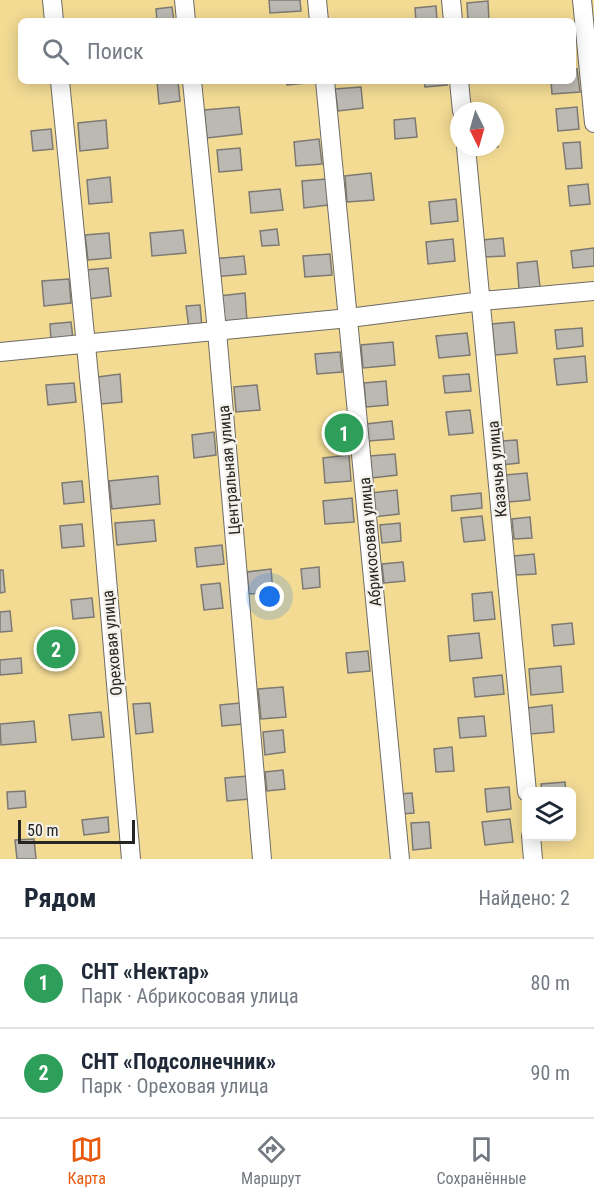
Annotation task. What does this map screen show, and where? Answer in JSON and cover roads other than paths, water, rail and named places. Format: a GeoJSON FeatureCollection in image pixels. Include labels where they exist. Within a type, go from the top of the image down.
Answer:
{"type":"FeatureCollection","features":[{"type":"Feature","properties":{"kind":"street"},"geometry":{"type":"LineString","coordinates":[[52,0],[54,18]]}},
{"type":"Feature","properties":{"kind":"street"},"geometry":{"type":"LineString","coordinates":[[184,0],[186,18]]}},
{"type":"Feature","properties":{"kind":"street"},"geometry":{"type":"LineString","coordinates":[[317,0],[319,18]]}},
{"type":"Feature","properties":{"kind":"street"},"geometry":{"type":"LineString","coordinates":[[451,0],[453,18]]}},
{"type":"Feature","properties":{"kind":"street"},"geometry":{"type":"LineString","coordinates":[[582,0],[594,123]]}},
{"type":"Feature","properties":{"kind":"street","name":"Ореховая улица"},"geometry":{"type":"LineString","coordinates":[[60,84],[131,859]]}},
{"type":"Feature","properties":{"kind":"street","name":"Центральная улица"},"geometry":{"type":"LineString","coordinates":[[192,84],[217,331],[262,859]]}},
{"type":"Feature","properties":{"kind":"street","name":"Абрикосовая улица"},"geometry":{"type":"LineString","coordinates":[[325,84],[400,859]]}},
{"type":"Feature","properties":{"kind":"street"},"geometry":{"type":"LineString","coordinates":[[459,84],[461,102]]}},
{"type":"Feature","properties":{"kind":"street","name":"Казачья улица"},"geometry":{"type":"LineString","coordinates":[[467,156],[527,787]]}},
{"type":"Feature","properties":{"kind":"street"},"geometry":{"type":"LineString","coordinates":[[0,352],[349,318],[482,301],[594,291]]}},
{"type":"Feature","properties":{"kind":"street"},"geometry":{"type":"LineString","coordinates":[[531,841],[533,859]]}},
{"type":"Feature","properties":{"kind":"place","name":"СНТ «Нектар»"},"geometry":{"type":"Point","coordinates":[344,433]}},
{"type":"Feature","properties":{"kind":"place","name":"СНТ «Подсолнечник»"},"geometry":{"type":"Point","coordinates":[56,649]}}]}
